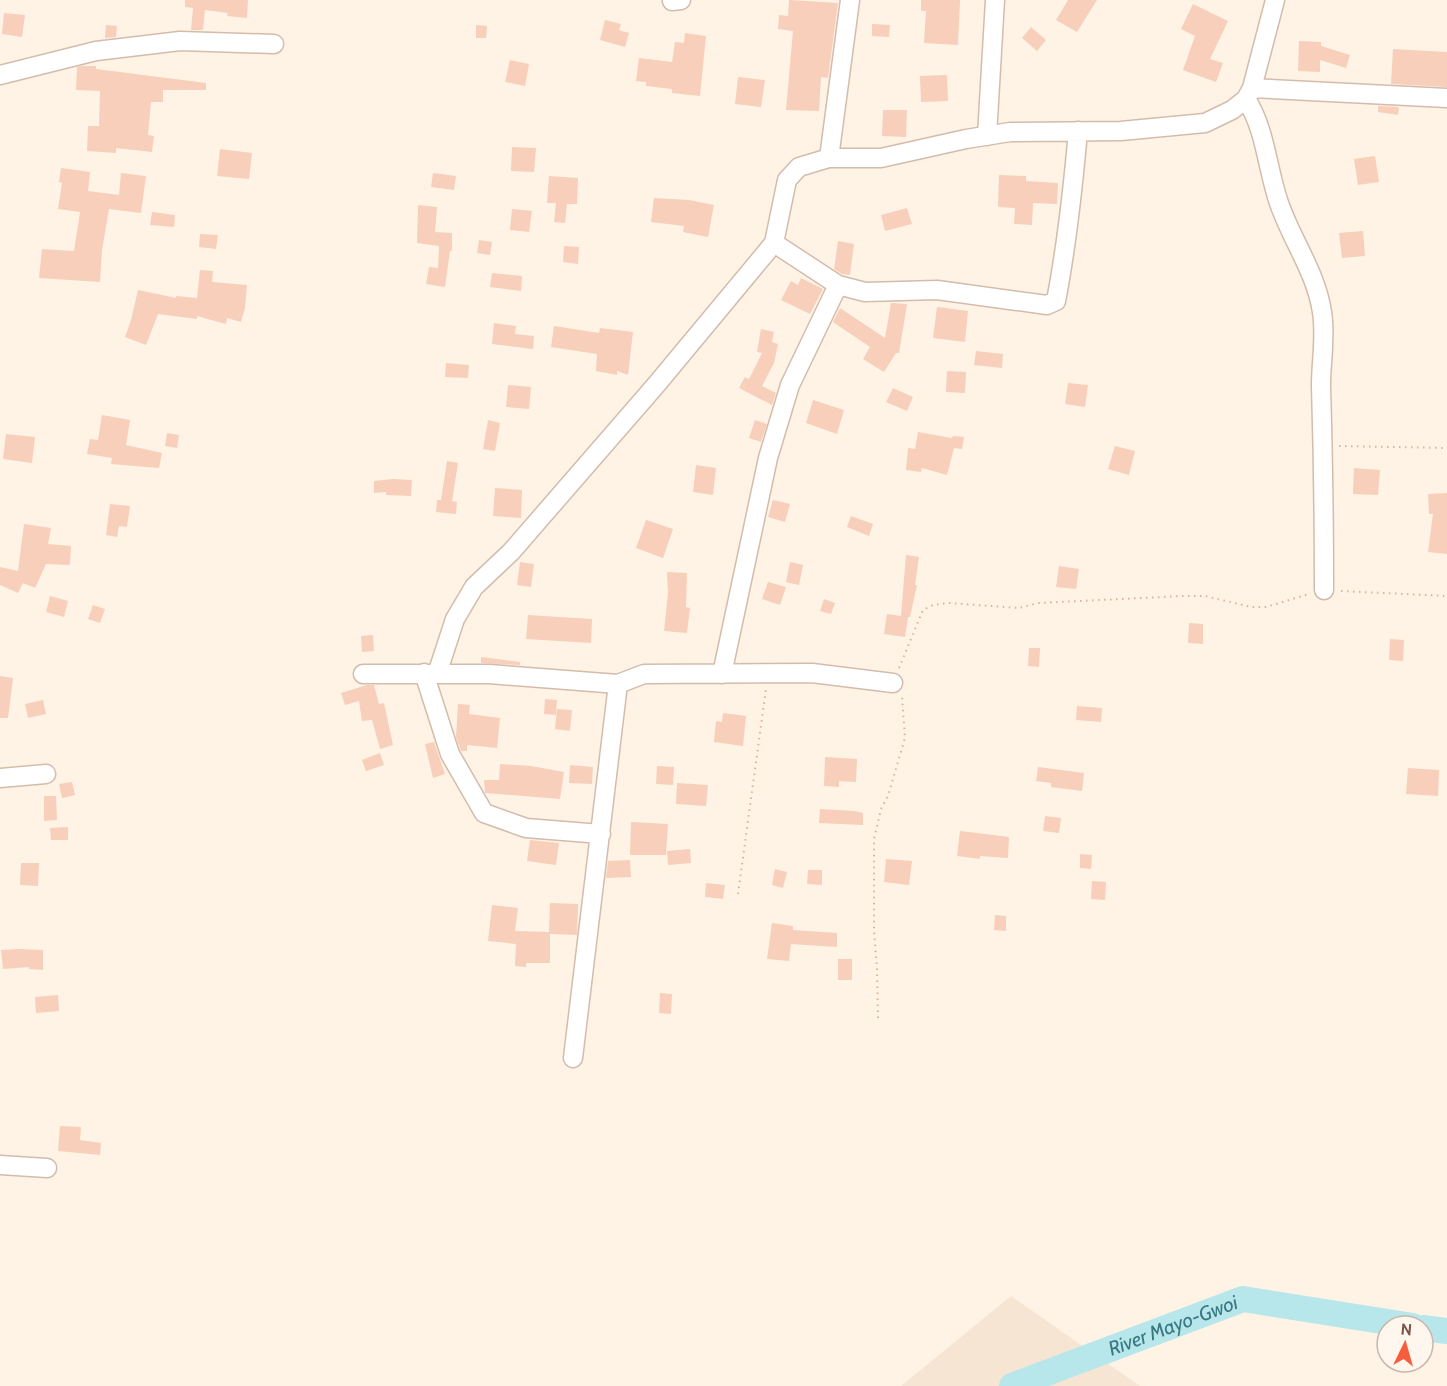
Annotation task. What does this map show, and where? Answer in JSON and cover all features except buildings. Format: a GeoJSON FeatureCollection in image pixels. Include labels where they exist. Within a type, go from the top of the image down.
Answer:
{"type":"FeatureCollection","features":[{"type":"Feature","properties":{"kind":"street"},"geometry":{"type":"LineString","coordinates":[[829,158],[850,0]]}},
{"type":"Feature","properties":{"kind":"street"},"geometry":{"type":"LineString","coordinates":[[987,136],[995,0]]}},
{"type":"Feature","properties":{"kind":"street"},"geometry":{"type":"LineString","coordinates":[[601,834],[526,828],[484,813],[450,754],[430,674],[455,619],[474,587],[512,552],[656,386],[774,243],[787,180],[799,167],[829,158],[881,158],[1010,132],[1121,131],[1205,123],[1232,110],[1249,94],[1275,0]]}},
{"type":"Feature","properties":{"kind":"street"},"geometry":{"type":"LineString","coordinates":[[0,75],[96,51],[180,40],[274,44]]}},
{"type":"Feature","properties":{"kind":"street"},"geometry":{"type":"LineString","coordinates":[[1249,94],[1447,98]]}},
{"type":"Feature","properties":{"kind":"street"},"geometry":{"type":"LineString","coordinates":[[1249,94],[1279,203],[1310,268],[1322,312],[1324,590]]}},
{"type":"Feature","properties":{"kind":"street"},"geometry":{"type":"LineString","coordinates":[[774,243],[838,285],[865,292],[937,290],[1047,305],[1056,301],[1069,224],[1078,131]]}},
{"type":"Feature","properties":{"kind":"street"},"geometry":{"type":"LineString","coordinates":[[722,674],[768,458],[790,385],[838,285]]}},
{"type":"Feature","properties":{"kind":"street"},"geometry":{"type":"LineString","coordinates":[[363,674],[489,674],[618,684],[644,674],[812,673],[893,682]]}},
{"type":"Feature","properties":{"kind":"street"},"geometry":{"type":"LineString","coordinates":[[573,1058],[618,684]]}},
{"type":"Feature","properties":{"kind":"street"},"geometry":{"type":"LineString","coordinates":[[0,778],[46,774]]}},
{"type":"Feature","properties":{"kind":"street"},"geometry":{"type":"LineString","coordinates":[[0,1165],[46,1168]]}},
{"type":"Feature","properties":{"kind":"path"},"geometry":{"type":"LineString","coordinates":[[1324,446],[1447,448]]}},
{"type":"Feature","properties":{"kind":"path"},"geometry":{"type":"LineString","coordinates":[[878,1018],[874,930],[874,838],[881,809],[888,796],[905,738],[904,700],[900,690],[893,682],[923,610],[933,605],[950,603],[1019,608],[1038,603],[1183,596],[1205,596],[1251,607],[1266,607],[1324,590],[1447,596]]}},
{"type":"Feature","properties":{"kind":"path"},"geometry":{"type":"LineString","coordinates":[[738,894],[768,674]]}},
{"type":"Feature","properties":{"kind":"shaded area"},"geometry":{"type":"Polygon","coordinates":[[[1011,1296],[1140,1386],[901,1386],[1011,1296]]]}},
{"type":"Feature","properties":{"kind":"waterway","name":"River Mayo-Gwoi"},"geometry":{"type":"LineString","coordinates":[[1012,1386],[1243,1299],[1375,1320]]}},
{"type":"Feature","properties":{"kind":"waterway","name":"River Mayo-Gwoi"},"geometry":{"type":"LineString","coordinates":[[1435,1330],[1447,1331]]}}]}
